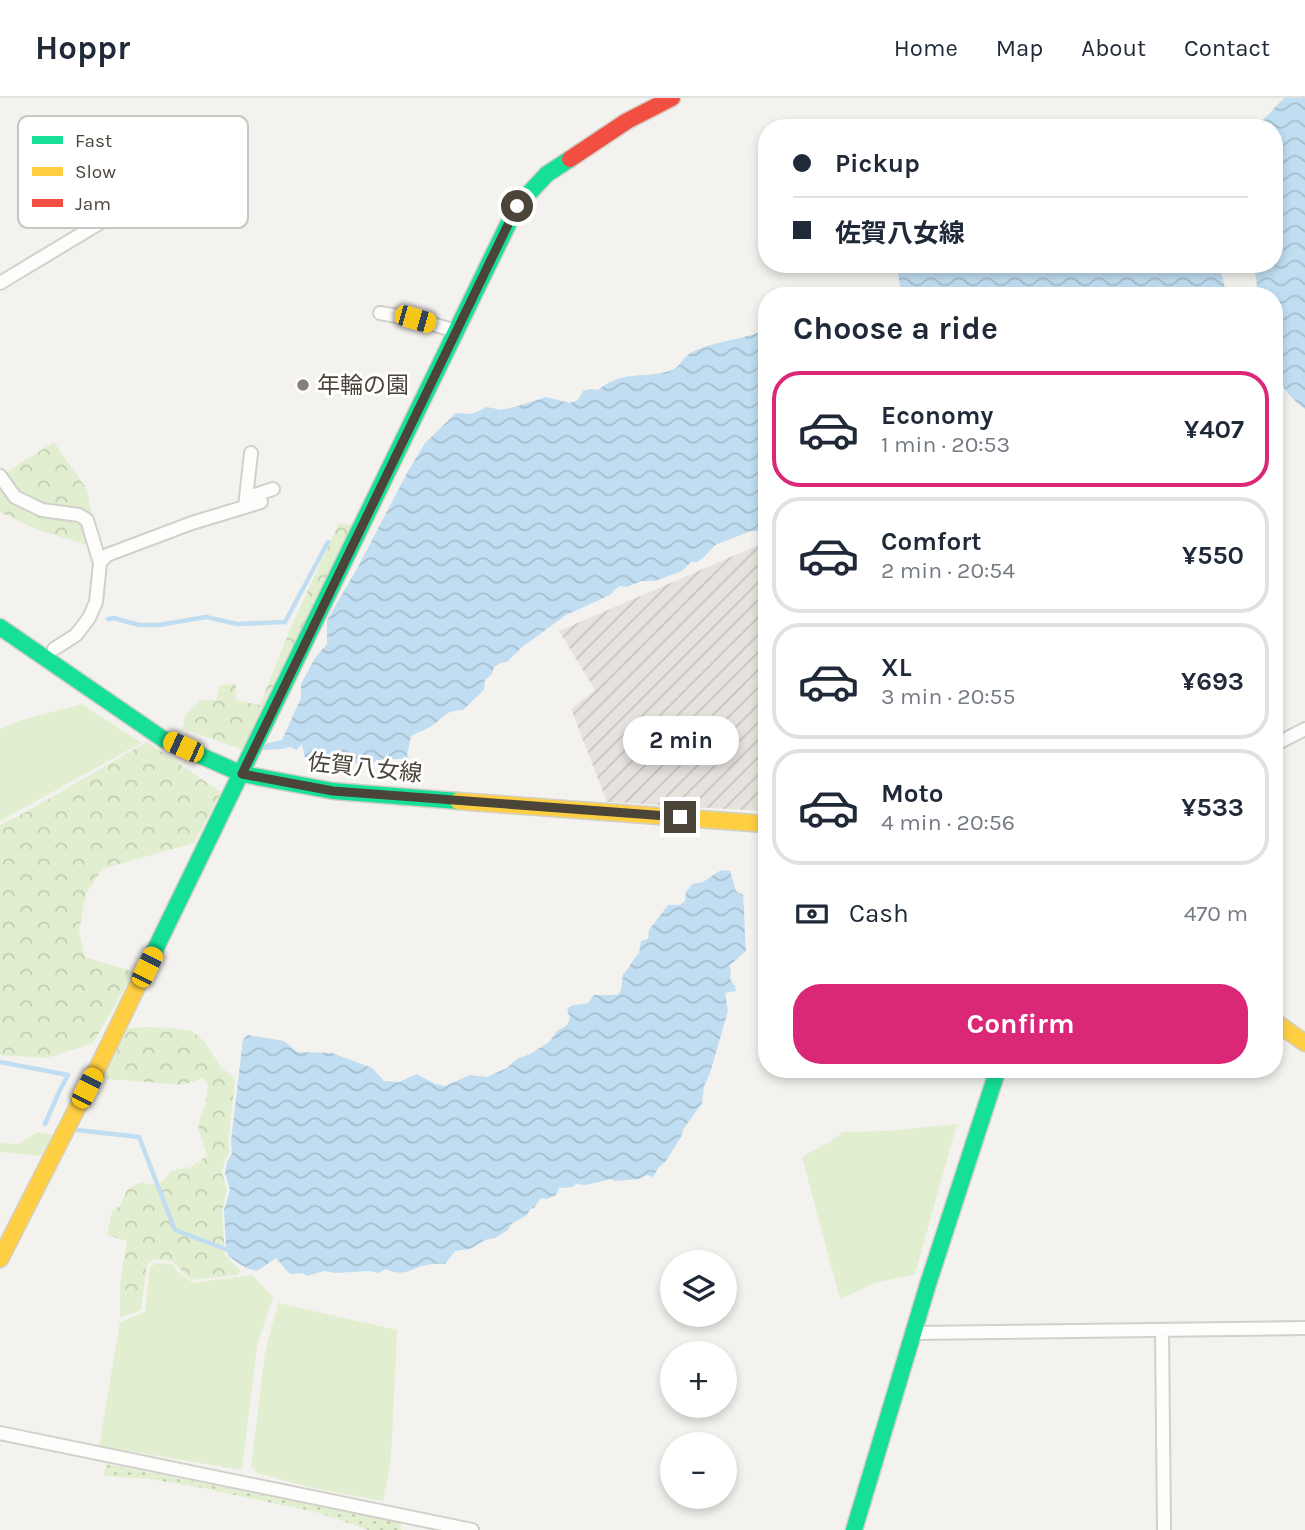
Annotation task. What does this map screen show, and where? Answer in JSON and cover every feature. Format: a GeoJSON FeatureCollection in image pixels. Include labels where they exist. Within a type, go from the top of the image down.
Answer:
{"type":"FeatureCollection","features":[{"type":"Feature","properties":{"kind":"street"},"geometry":{"type":"LineString","coordinates":[[0,1259],[242,774],[517,206],[547,174],[627,121],[672,98]]}},
{"type":"Feature","properties":{"kind":"street"},"geometry":{"type":"LineString","coordinates":[[0,283],[91,228]]}},
{"type":"Feature","properties":{"kind":"street"},"geometry":{"type":"LineString","coordinates":[[380,313],[415,319],[456,331]]}},
{"type":"Feature","properties":{"kind":"street"},"geometry":{"type":"LineString","coordinates":[[245,502],[251,453]]}},
{"type":"Feature","properties":{"kind":"street"},"geometry":{"type":"LineString","coordinates":[[0,476],[15,497],[42,510],[79,514],[87,520],[100,563],[96,602],[89,618],[76,635],[54,649]]}},
{"type":"Feature","properties":{"kind":"street"},"geometry":{"type":"LineString","coordinates":[[100,563],[107,555],[273,489]]}},
{"type":"Feature","properties":{"kind":"street"},"geometry":{"type":"LineString","coordinates":[[245,502],[261,502]]}},
{"type":"Feature","properties":{"kind":"street","name":"佐賀八女線"},"geometry":{"type":"LineString","coordinates":[[0,627],[163,739],[242,774],[333,791],[758,823]]}},
{"type":"Feature","properties":{"kind":"street"},"geometry":{"type":"LineString","coordinates":[[1283,741],[1305,729]]}},
{"type":"Feature","properties":{"kind":"street"},"geometry":{"type":"LineString","coordinates":[[1283,1027],[1305,1043]]}},
{"type":"Feature","properties":{"kind":"street"},"geometry":{"type":"LineString","coordinates":[[853,1530],[914,1333],[921,1283],[995,1078]]}},
{"type":"Feature","properties":{"kind":"street"},"geometry":{"type":"LineString","coordinates":[[914,1333],[1305,1328]]}},
{"type":"Feature","properties":{"kind":"street"},"geometry":{"type":"LineString","coordinates":[[1161,1330],[1164,1530]]}},
{"type":"Feature","properties":{"kind":"street"},"geometry":{"type":"LineString","coordinates":[[0,1433],[472,1530]]}},
{"type":"Feature","properties":{"kind":"shaded area"},"geometry":{"type":"Polygon","coordinates":[[[758,545],[758,811],[607,802],[571,709],[595,690],[559,631],[758,545]]]}},
{"type":"Feature","properties":{"kind":"green space"},"geometry":{"type":"Polygon","coordinates":[[[54,442],[87,490],[94,528],[88,545],[38,530],[0,512],[0,470],[7,472],[54,442]]]}},
{"type":"Feature","properties":{"kind":"green space"},"geometry":{"type":"Polygon","coordinates":[[[359,517],[247,751],[183,729],[185,715],[201,700],[216,700],[220,685],[236,684],[236,700],[260,705],[291,627],[339,523],[351,525],[359,517]]]}},
{"type":"Feature","properties":{"kind":"green space"},"geometry":{"type":"Polygon","coordinates":[[[82,704],[141,743],[0,821],[0,729],[22,720],[82,704]]]}},
{"type":"Feature","properties":{"kind":"green space"},"geometry":{"type":"Polygon","coordinates":[[[147,742],[221,792],[194,843],[102,869],[86,894],[79,931],[85,957],[134,972],[93,1043],[47,1058],[0,1055],[0,825],[147,742]]]}},
{"type":"Feature","properties":{"kind":"green space"},"geometry":{"type":"Polygon","coordinates":[[[144,1027],[192,1031],[204,1041],[221,1067],[235,1079],[228,1146],[230,1151],[222,1173],[227,1189],[222,1211],[225,1255],[240,1270],[238,1275],[191,1280],[172,1261],[154,1259],[147,1265],[141,1310],[120,1318],[120,1284],[127,1241],[107,1235],[112,1211],[120,1206],[127,1190],[141,1182],[159,1183],[171,1171],[191,1167],[207,1156],[198,1126],[208,1085],[203,1078],[183,1085],[99,1078],[122,1029],[144,1027]]]}},
{"type":"Feature","properties":{"kind":"green space"},"geometry":{"type":"Polygon","coordinates":[[[957,1124],[915,1274],[875,1283],[840,1299],[802,1157],[843,1132],[957,1124]]]}},
{"type":"Feature","properties":{"kind":"green space"},"geometry":{"type":"Polygon","coordinates":[[[37,1132],[54,1135],[42,1156],[0,1152],[0,1143],[19,1144],[37,1132]]]}},
{"type":"Feature","properties":{"kind":"green space"},"geometry":{"type":"Polygon","coordinates":[[[157,1263],[172,1264],[193,1283],[252,1275],[273,1297],[257,1346],[242,1470],[99,1446],[120,1322],[145,1312],[150,1267],[157,1263]]]}},
{"type":"Feature","properties":{"kind":"green space"},"geometry":{"type":"Polygon","coordinates":[[[278,1303],[397,1330],[391,1459],[383,1501],[313,1488],[257,1473],[251,1466],[265,1353],[278,1303]]]}},
{"type":"Feature","properties":{"kind":"green space"},"geometry":{"type":"Polygon","coordinates":[[[107,1464],[401,1523],[401,1530],[369,1530],[319,1513],[203,1488],[149,1479],[103,1476],[107,1464]]]}},
{"type":"Feature","properties":{"kind":"water"},"geometry":{"type":"Polygon","coordinates":[[[1284,98],[1305,98],[1305,409],[1283,386],[1283,287],[1257,287],[1255,273],[1283,273],[1283,119],[1263,119],[1284,98]]]}},
{"type":"Feature","properties":{"kind":"water"},"geometry":{"type":"Polygon","coordinates":[[[898,273],[1221,273],[1225,287],[900,287],[898,273]]]}},
{"type":"Feature","properties":{"kind":"water"},"geometry":{"type":"Polygon","coordinates":[[[758,332],[758,531],[751,531],[715,545],[705,556],[697,562],[691,562],[682,571],[655,581],[619,586],[610,595],[566,615],[521,648],[507,662],[494,667],[492,674],[485,680],[484,690],[463,710],[449,713],[430,727],[411,736],[408,759],[361,761],[334,774],[312,768],[311,762],[305,758],[302,744],[296,750],[290,747],[262,750],[260,745],[282,740],[301,698],[301,684],[315,658],[327,644],[327,620],[407,473],[425,443],[456,413],[472,414],[487,407],[501,410],[546,397],[570,403],[578,400],[583,391],[598,390],[624,377],[670,371],[698,349],[758,332]]]}},
{"type":"Feature","properties":{"kind":"water"},"geometry":{"type":"Polygon","coordinates":[[[721,870],[730,871],[736,891],[743,895],[746,951],[729,966],[730,979],[736,991],[725,993],[728,1011],[704,1086],[702,1103],[653,1177],[647,1175],[639,1179],[611,1179],[559,1188],[556,1195],[547,1199],[541,1198],[527,1215],[495,1238],[485,1240],[470,1249],[455,1251],[445,1264],[429,1264],[398,1273],[386,1269],[378,1273],[324,1271],[307,1276],[303,1273],[290,1274],[276,1258],[257,1271],[246,1268],[228,1256],[224,1210],[230,1190],[225,1173],[232,1153],[231,1141],[243,1039],[248,1035],[284,1041],[297,1052],[332,1053],[372,1068],[384,1081],[399,1082],[417,1074],[435,1084],[445,1086],[470,1075],[487,1077],[507,1068],[518,1058],[529,1055],[550,1041],[557,1031],[567,1025],[570,1018],[567,1010],[570,1006],[588,1003],[594,995],[618,995],[623,974],[639,954],[641,941],[648,939],[649,930],[668,905],[680,905],[685,901],[686,892],[692,884],[703,882],[721,870]]]}},
{"type":"Feature","properties":{"kind":"waterway"},"geometry":{"type":"LineString","coordinates":[[108,619],[114,618],[139,625],[159,625],[206,617],[237,624],[285,622],[328,542]]}},
{"type":"Feature","properties":{"kind":"waterway"},"geometry":{"type":"LineString","coordinates":[[0,1062],[68,1075],[45,1124]]}},
{"type":"Feature","properties":{"kind":"waterway"},"geometry":{"type":"LineString","coordinates":[[77,1130],[139,1137],[175,1230],[228,1250]]}},
{"type":"Feature","properties":{"kind":"traffic: fast"},"geometry":{"type":"LineString","coordinates":[[150,960],[517,206],[547,174],[570,159]]}},
{"type":"Feature","properties":{"kind":"traffic: fast"},"geometry":{"type":"LineString","coordinates":[[0,627],[163,739],[242,774],[333,791],[458,801]]}},
{"type":"Feature","properties":{"kind":"traffic: fast"},"geometry":{"type":"LineString","coordinates":[[854,1530],[928,1284],[995,1078]]}},
{"type":"Feature","properties":{"kind":"traffic: slow"},"geometry":{"type":"LineString","coordinates":[[458,801],[758,823]]}},
{"type":"Feature","properties":{"kind":"traffic: slow"},"geometry":{"type":"LineString","coordinates":[[0,1259],[150,960]]}},
{"type":"Feature","properties":{"kind":"traffic: slow"},"geometry":{"type":"LineString","coordinates":[[1283,1027],[1305,1043]]}},
{"type":"Feature","properties":{"kind":"traffic: jam"},"geometry":{"type":"LineString","coordinates":[[570,159],[627,121],[672,98]]}},
{"type":"Feature","properties":{"kind":"place","name":"年輪の園"},"geometry":{"type":"Point","coordinates":[303,385]}},
{"type":"Feature","properties":{"kind":"route"},"geometry":{"type":"LineString","coordinates":[[517,206],[242,774],[333,791],[680,817]]}}]}
